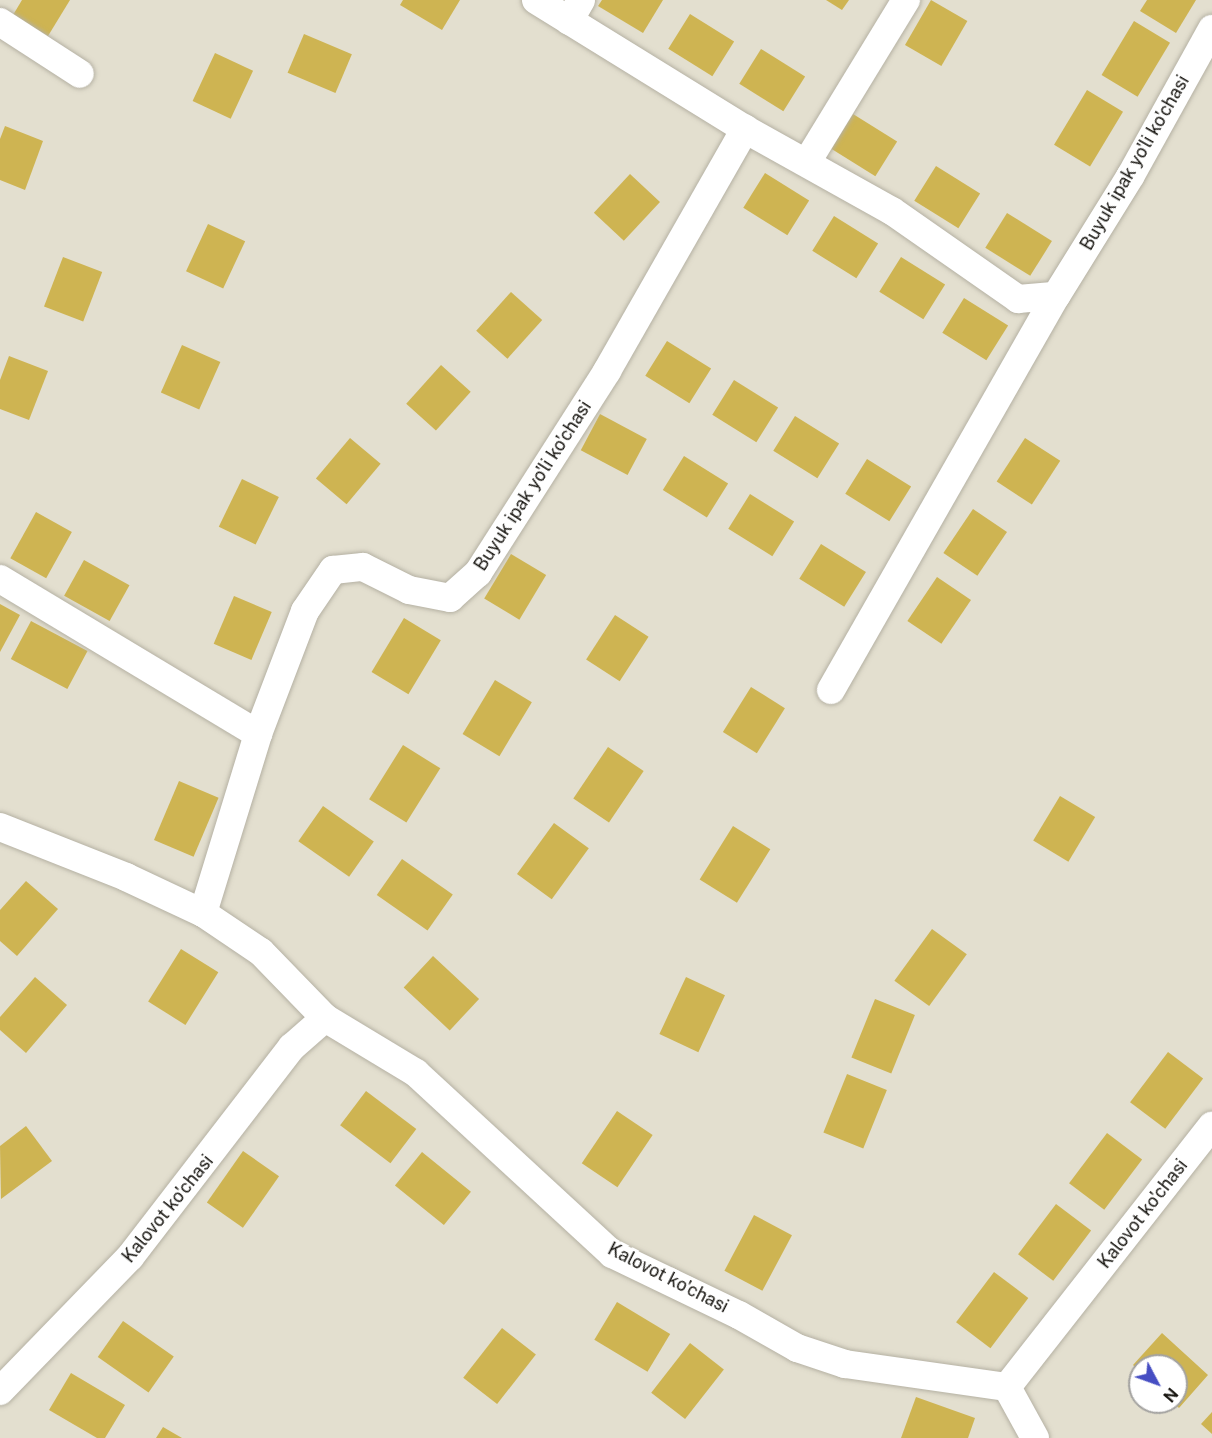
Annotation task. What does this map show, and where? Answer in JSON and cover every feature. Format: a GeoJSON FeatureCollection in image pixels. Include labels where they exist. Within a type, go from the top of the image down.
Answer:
{"type":"FeatureCollection","features":[{"type":"Feature","properties":{"kind":"street"},"geometry":{"type":"LineString","coordinates":[[536,0],[575,10],[745,129],[892,211],[1018,299],[1056,296]]}},
{"type":"Feature","properties":{"kind":"street"},"geometry":{"type":"LineString","coordinates":[[807,162],[906,0]]}},
{"type":"Feature","properties":{"kind":"street"},"geometry":{"type":"LineString","coordinates":[[0,22],[80,74]]}},
{"type":"Feature","properties":{"kind":"street","name":"Buyuk ipak yo'li ko'chasi"},"geometry":{"type":"LineString","coordinates":[[831,690],[1056,296],[1131,175],[1212,29]]}},
{"type":"Feature","properties":{"kind":"street","name":"Buyuk ipak yo'li ko'chasi"},"geometry":{"type":"LineString","coordinates":[[203,913],[258,734],[305,611],[333,570],[363,567],[409,590],[450,598],[477,573],[607,371],[745,129]]}},
{"type":"Feature","properties":{"kind":"street"},"geometry":{"type":"LineString","coordinates":[[0,579],[258,734]]}},
{"type":"Feature","properties":{"kind":"street","name":"Kalovot ko'chasi"},"geometry":{"type":"LineString","coordinates":[[0,827],[126,876],[203,913],[261,952],[325,1018],[416,1072],[612,1254],[739,1315],[797,1348],[845,1364],[1007,1387],[1212,1126]]}},
{"type":"Feature","properties":{"kind":"street","name":"Kalovot ko'chasi"},"geometry":{"type":"LineString","coordinates":[[0,1391],[130,1257],[292,1047],[325,1018]]}},
{"type":"Feature","properties":{"kind":"street"},"geometry":{"type":"LineString","coordinates":[[1007,1387],[1035,1438]]}},
{"type":"Feature","properties":{"kind":"building"},"geometry":{"type":"Polygon","coordinates":[[[22,0],[70,0],[48,36],[13,15],[22,0]]]}},
{"type":"Feature","properties":{"kind":"building"},"geometry":{"type":"Polygon","coordinates":[[[403,0],[460,0],[442,30],[400,5],[403,0]]]}},
{"type":"Feature","properties":{"kind":"building"},"geometry":{"type":"Polygon","coordinates":[[[602,0],[663,0],[643,33],[598,6],[602,0]]]}},
{"type":"Feature","properties":{"kind":"building"},"geometry":{"type":"Polygon","coordinates":[[[826,0],[849,0],[842,10],[826,0]]]}},
{"type":"Feature","properties":{"kind":"building"},"geometry":{"type":"Polygon","coordinates":[[[931,0],[967,21],[941,66],[905,45],[931,0]]]}},
{"type":"Feature","properties":{"kind":"building"},"geometry":{"type":"Polygon","coordinates":[[[1147,0],[1196,0],[1176,33],[1140,11],[1147,0]]]}},
{"type":"Feature","properties":{"kind":"building"},"geometry":{"type":"Polygon","coordinates":[[[690,14],[734,42],[712,76],[668,49],[690,14]]]}},
{"type":"Feature","properties":{"kind":"building"},"geometry":{"type":"Polygon","coordinates":[[[1134,21],[1170,43],[1138,97],[1102,75],[1134,21]]]}},
{"type":"Feature","properties":{"kind":"building"},"geometry":{"type":"Polygon","coordinates":[[[304,34],[352,54],[335,93],[288,73],[304,34]]]}},
{"type":"Feature","properties":{"kind":"building"},"geometry":{"type":"Polygon","coordinates":[[[761,49],[805,77],[783,111],[739,84],[761,49]]]}},
{"type":"Feature","properties":{"kind":"building"},"geometry":{"type":"Polygon","coordinates":[[[215,53],[253,71],[231,119],[193,101],[215,53]]]}},
{"type":"Feature","properties":{"kind":"building"},"geometry":{"type":"Polygon","coordinates":[[[1087,90],[1123,112],[1090,166],[1054,145],[1087,90]]]}},
{"type":"Feature","properties":{"kind":"building"},"geometry":{"type":"Polygon","coordinates":[[[853,114],[897,142],[875,176],[831,149],[853,114]]]}},
{"type":"Feature","properties":{"kind":"building"},"geometry":{"type":"Polygon","coordinates":[[[5,126],[43,141],[25,190],[0,180],[0,139],[5,126]]]}},
{"type":"Feature","properties":{"kind":"building"},"geometry":{"type":"Polygon","coordinates":[[[936,166],[980,194],[958,228],[914,201],[936,166]]]}},
{"type":"Feature","properties":{"kind":"building"},"geometry":{"type":"Polygon","coordinates":[[[765,173],[809,201],[787,235],[743,208],[765,173]]]}},
{"type":"Feature","properties":{"kind":"building"},"geometry":{"type":"Polygon","coordinates":[[[630,174],[660,202],[624,241],[594,213],[630,174]]]}},
{"type":"Feature","properties":{"kind":"building"},"geometry":{"type":"Polygon","coordinates":[[[1007,213],[1052,241],[1030,276],[985,248],[1007,213]]]}},
{"type":"Feature","properties":{"kind":"building"},"geometry":{"type":"Polygon","coordinates":[[[834,216],[878,244],[856,278],[812,251],[834,216]]]}},
{"type":"Feature","properties":{"kind":"building"},"geometry":{"type":"Polygon","coordinates":[[[208,224],[245,241],[223,288],[186,271],[208,224]]]}},
{"type":"Feature","properties":{"kind":"building"},"geometry":{"type":"Polygon","coordinates":[[[63,257],[102,272],[83,322],[44,306],[63,257]]]}},
{"type":"Feature","properties":{"kind":"building"},"geometry":{"type":"Polygon","coordinates":[[[901,257],[945,285],[923,319],[879,292],[901,257]]]}},
{"type":"Feature","properties":{"kind":"building"},"geometry":{"type":"Polygon","coordinates":[[[511,292],[542,320],[507,359],[476,331],[511,292]]]}},
{"type":"Feature","properties":{"kind":"building"},"geometry":{"type":"Polygon","coordinates":[[[964,298],[1008,326],[986,360],[942,333],[964,298]]]}},
{"type":"Feature","properties":{"kind":"building"},"geometry":{"type":"Polygon","coordinates":[[[667,341],[711,369],[689,403],[645,376],[667,341]]]}},
{"type":"Feature","properties":{"kind":"building"},"geometry":{"type":"Polygon","coordinates":[[[182,345],[220,362],[199,410],[161,393],[182,345]]]}},
{"type":"Feature","properties":{"kind":"building"},"geometry":{"type":"Polygon","coordinates":[[[9,356],[48,371],[29,420],[0,409],[0,380],[9,356]]]}},
{"type":"Feature","properties":{"kind":"building"},"geometry":{"type":"Polygon","coordinates":[[[441,365],[471,392],[436,430],[406,404],[441,365]]]}},
{"type":"Feature","properties":{"kind":"building"},"geometry":{"type":"Polygon","coordinates":[[[734,380],[778,408],[756,442],[712,415],[734,380]]]}},
{"type":"Feature","properties":{"kind":"building"},"geometry":{"type":"Polygon","coordinates":[[[600,414],[647,439],[628,475],[581,450],[600,414]]]}},
{"type":"Feature","properties":{"kind":"building"},"geometry":{"type":"Polygon","coordinates":[[[795,416],[839,444],[817,478],[773,451],[795,416]]]}},
{"type":"Feature","properties":{"kind":"building"},"geometry":{"type":"Polygon","coordinates":[[[350,438],[381,464],[347,504],[316,479],[350,438]]]}},
{"type":"Feature","properties":{"kind":"building"},"geometry":{"type":"Polygon","coordinates":[[[1025,438],[1060,461],[1032,504],[997,482],[1025,438]]]}},
{"type":"Feature","properties":{"kind":"building"},"geometry":{"type":"Polygon","coordinates":[[[684,456],[728,484],[707,517],[663,490],[684,456]]]}},
{"type":"Feature","properties":{"kind":"building"},"geometry":{"type":"Polygon","coordinates":[[[867,459],[911,487],[889,521],[845,494],[867,459]]]}},
{"type":"Feature","properties":{"kind":"building"},"geometry":{"type":"Polygon","coordinates":[[[242,479],[279,497],[256,545],[219,527],[242,479]]]}},
{"type":"Feature","properties":{"kind":"building"},"geometry":{"type":"Polygon","coordinates":[[[750,494],[794,522],[772,556],[728,529],[750,494]]]}},
{"type":"Feature","properties":{"kind":"building"},"geometry":{"type":"Polygon","coordinates":[[[973,509],[1007,532],[977,576],[943,553],[973,509]]]}},
{"type":"Feature","properties":{"kind":"building"},"geometry":{"type":"Polygon","coordinates":[[[36,512],[72,532],[46,578],[10,558],[36,512]]]}},
{"type":"Feature","properties":{"kind":"building"},"geometry":{"type":"Polygon","coordinates":[[[821,544],[866,572],[844,607],[799,579],[821,544]]]}},
{"type":"Feature","properties":{"kind":"building"},"geometry":{"type":"Polygon","coordinates":[[[511,554],[546,575],[519,620],[484,599],[511,554]]]}},
{"type":"Feature","properties":{"kind":"building"},"geometry":{"type":"Polygon","coordinates":[[[84,560],[129,585],[110,621],[64,596],[84,560]]]}},
{"type":"Feature","properties":{"kind":"building"},"geometry":{"type":"Polygon","coordinates":[[[937,577],[971,600],[941,644],[907,621],[937,577]]]}},
{"type":"Feature","properties":{"kind":"building"},"geometry":{"type":"Polygon","coordinates":[[[234,596],[272,612],[251,660],[214,644],[234,596]]]}},
{"type":"Feature","properties":{"kind":"building"},"geometry":{"type":"Polygon","coordinates":[[[0,604],[20,615],[0,652],[0,604]]]}},
{"type":"Feature","properties":{"kind":"building"},"geometry":{"type":"Polygon","coordinates":[[[615,615],[649,637],[620,681],[586,659],[615,615]]]}},
{"type":"Feature","properties":{"kind":"building"},"geometry":{"type":"Polygon","coordinates":[[[404,618],[441,640],[408,694],[372,672],[404,618]]]}},
{"type":"Feature","properties":{"kind":"building"},"geometry":{"type":"Polygon","coordinates":[[[31,621],[88,651],[67,689],[11,659],[31,621]]]}},
{"type":"Feature","properties":{"kind":"building"},"geometry":{"type":"Polygon","coordinates":[[[495,680],[532,702],[499,756],[463,734],[495,680]]]}},
{"type":"Feature","properties":{"kind":"building"},"geometry":{"type":"Polygon","coordinates":[[[751,687],[785,708],[757,753],[723,732],[751,687]]]}},
{"type":"Feature","properties":{"kind":"building"},"geometry":{"type":"Polygon","coordinates":[[[403,745],[440,768],[406,823],[369,799],[403,745]]]}},
{"type":"Feature","properties":{"kind":"building"},"geometry":{"type":"Polygon","coordinates":[[[608,747],[644,771],[609,822],[573,798],[608,747]]]}},
{"type":"Feature","properties":{"kind":"building"},"geometry":{"type":"Polygon","coordinates":[[[179,781],[219,798],[194,857],[154,840],[179,781]]]}},
{"type":"Feature","properties":{"kind":"building"},"geometry":{"type":"Polygon","coordinates":[[[1060,796],[1095,817],[1068,862],[1033,841],[1060,796]]]}},
{"type":"Feature","properties":{"kind":"building"},"geometry":{"type":"Polygon","coordinates":[[[323,806],[374,842],[349,877],[298,841],[323,806]]]}},
{"type":"Feature","properties":{"kind":"building"},"geometry":{"type":"Polygon","coordinates":[[[554,823],[589,848],[552,899],[517,874],[554,823]]]}},
{"type":"Feature","properties":{"kind":"building"},"geometry":{"type":"Polygon","coordinates":[[[733,826],[770,849],[737,903],[700,879],[733,826]]]}},
{"type":"Feature","properties":{"kind":"building"},"geometry":{"type":"Polygon","coordinates":[[[402,859],[453,895],[428,931],[377,895],[402,859]]]}},
{"type":"Feature","properties":{"kind":"building"},"geometry":{"type":"Polygon","coordinates":[[[26,881],[58,909],[17,956],[0,941],[0,910],[26,881]]]}},
{"type":"Feature","properties":{"kind":"building"},"geometry":{"type":"Polygon","coordinates":[[[932,929],[967,954],[929,1006],[894,981],[932,929]]]}},
{"type":"Feature","properties":{"kind":"building"},"geometry":{"type":"Polygon","coordinates":[[[181,949],[218,972],[185,1025],[148,1002],[181,949]]]}},
{"type":"Feature","properties":{"kind":"building"},"geometry":{"type":"Polygon","coordinates":[[[433,956],[479,999],[450,1030],[404,987],[433,956]]]}},
{"type":"Feature","properties":{"kind":"building"},"geometry":{"type":"Polygon","coordinates":[[[35,977],[67,1005],[26,1053],[0,1030],[0,1017],[35,977]]]}},
{"type":"Feature","properties":{"kind":"building"},"geometry":{"type":"Polygon","coordinates":[[[686,977],[725,995],[698,1052],[659,1034],[686,977]]]}},
{"type":"Feature","properties":{"kind":"building"},"geometry":{"type":"Polygon","coordinates":[[[875,999],[915,1015],[891,1074],[851,1057],[875,999]]]}},
{"type":"Feature","properties":{"kind":"building"},"geometry":{"type":"Polygon","coordinates":[[[1168,1052],[1203,1078],[1165,1129],[1130,1102],[1168,1052]]]}},
{"type":"Feature","properties":{"kind":"building"},"geometry":{"type":"Polygon","coordinates":[[[847,1074],[887,1090],[863,1149],[823,1132],[847,1074]]]}},
{"type":"Feature","properties":{"kind":"building"},"geometry":{"type":"Polygon","coordinates":[[[366,1091],[416,1129],[390,1163],[340,1125],[366,1091]]]}},
{"type":"Feature","properties":{"kind":"building"},"geometry":{"type":"Polygon","coordinates":[[[617,1111],[653,1135],[617,1187],[582,1163],[617,1111]]]}},
{"type":"Feature","properties":{"kind":"building"},"geometry":{"type":"Polygon","coordinates":[[[26,1126],[52,1161],[1,1199],[0,1146],[26,1126]]]}},
{"type":"Feature","properties":{"kind":"building"},"geometry":{"type":"Polygon","coordinates":[[[1107,1133],[1142,1159],[1104,1210],[1069,1183],[1107,1133]]]}},
{"type":"Feature","properties":{"kind":"building"},"geometry":{"type":"Polygon","coordinates":[[[243,1151],[279,1176],[243,1228],[207,1203],[243,1151]]]}},
{"type":"Feature","properties":{"kind":"building"},"geometry":{"type":"Polygon","coordinates":[[[422,1152],[471,1192],[444,1225],[395,1185],[422,1152]]]}},
{"type":"Feature","properties":{"kind":"building"},"geometry":{"type":"Polygon","coordinates":[[[1056,1204],[1091,1230],[1053,1281],[1018,1254],[1056,1204]]]}},
{"type":"Feature","properties":{"kind":"building"},"geometry":{"type":"Polygon","coordinates":[[[754,1215],[792,1235],[762,1291],[724,1271],[754,1215]]]}},
{"type":"Feature","properties":{"kind":"building"},"geometry":{"type":"Polygon","coordinates":[[[994,1272],[1028,1298],[990,1348],[956,1322],[994,1272]]]}},
{"type":"Feature","properties":{"kind":"building"},"geometry":{"type":"Polygon","coordinates":[[[617,1302],[670,1334],[647,1372],[594,1340],[617,1302]]]}},
{"type":"Feature","properties":{"kind":"building"},"geometry":{"type":"Polygon","coordinates":[[[123,1321],[174,1357],[149,1393],[98,1357],[123,1321]]]}},
{"type":"Feature","properties":{"kind":"building"},"geometry":{"type":"Polygon","coordinates":[[[502,1328],[536,1354],[497,1404],[463,1378],[502,1328]]]}},
{"type":"Feature","properties":{"kind":"building"},"geometry":{"type":"Polygon","coordinates":[[[1162,1333],[1185,1354],[1143,1354],[1162,1333]]]}},
{"type":"Feature","properties":{"kind":"building"},"geometry":{"type":"Polygon","coordinates":[[[690,1343],[724,1369],[685,1419],[651,1393],[690,1343]]]}},
{"type":"Feature","properties":{"kind":"building"},"geometry":{"type":"Polygon","coordinates":[[[1188,1357],[1208,1375],[1188,1398],[1188,1357]]]}},
{"type":"Feature","properties":{"kind":"building"},"geometry":{"type":"Polygon","coordinates":[[[71,1373],[125,1405],[105,1438],[97,1438],[49,1410],[71,1373]]]}},
{"type":"Feature","properties":{"kind":"building"},"geometry":{"type":"Polygon","coordinates":[[[916,1397],[975,1418],[968,1438],[901,1438],[916,1397]]]}},
{"type":"Feature","properties":{"kind":"building"},"geometry":{"type":"Polygon","coordinates":[[[1212,1412],[1212,1434],[1201,1424],[1212,1412]]]}},
{"type":"Feature","properties":{"kind":"building"},"geometry":{"type":"Polygon","coordinates":[[[163,1427],[182,1438],[156,1438],[163,1427]]]}}]}
